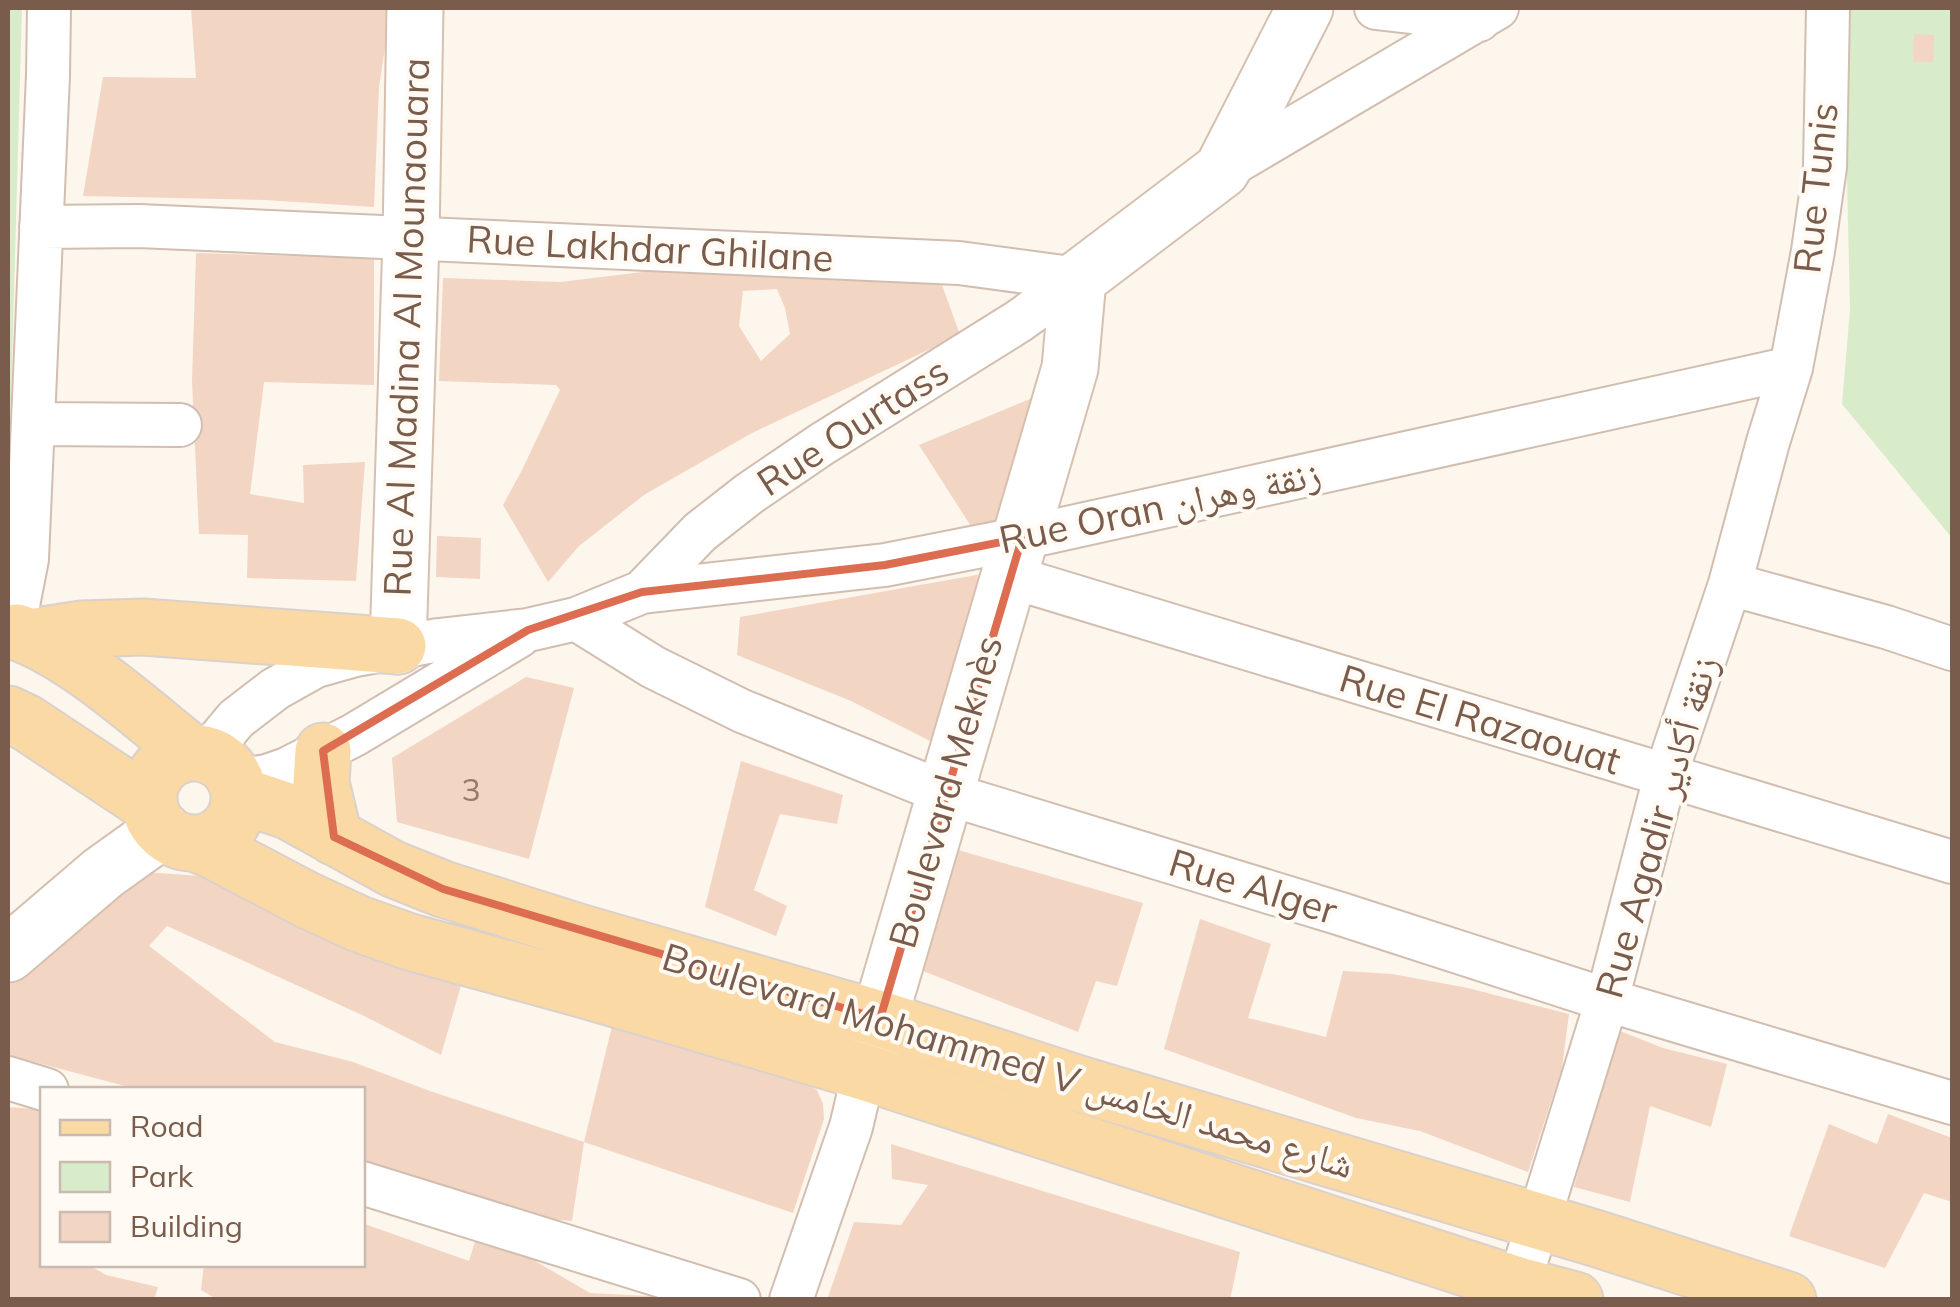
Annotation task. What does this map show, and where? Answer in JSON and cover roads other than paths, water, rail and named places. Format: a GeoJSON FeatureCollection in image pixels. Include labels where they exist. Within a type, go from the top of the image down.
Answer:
{"type":"FeatureCollection","features":[{"type":"Feature","properties":{"kind":"main road"},"geometry":{"type":"LineString","coordinates":[[17,632],[143,627],[398,646]]}},
{"type":"Feature","properties":{"kind":"main road","name":"Boulevard Mohammed V شارع محمد الخامس"},"geometry":{"type":"LineString","coordinates":[[17,632],[75,664],[218,771],[393,869],[443,889],[1788,1300]]}},
{"type":"Feature","properties":{"kind":"main road","name":"Boulevard Mohammed V شارع محمد الخامس"},"geometry":{"type":"LineString","coordinates":[[8,714],[27,723],[168,826],[359,924],[864,1072],[1516,1292],[1575,1300]]}},
{"type":"Feature","properties":{"kind":"main road"},"geometry":{"type":"LineString","coordinates":[[324,751],[322,783],[334,837]]}},
{"type":"Feature","properties":{"kind":"main road"},"geometry":{"type":"LineString","coordinates":[[176,756],[218,771],[236,815],[224,832],[215,838],[168,826],[150,789],[164,764],[176,756]]}},
{"type":"Feature","properties":{"kind":"street"},"geometry":{"type":"LineString","coordinates":[[17,632],[27,559],[49,8]]}},
{"type":"Feature","properties":{"kind":"street","name":"Rue Al Madina Al Mounaouara"},"geometry":{"type":"LineString","coordinates":[[398,646],[416,8]]}},
{"type":"Feature","properties":{"kind":"street"},"geometry":{"type":"LineString","coordinates":[[1222,170],[1305,8]]}},
{"type":"Feature","properties":{"kind":"street"},"geometry":{"type":"LineString","coordinates":[[1376,8],[1488,14]]}},
{"type":"Feature","properties":{"kind":"street","name":"Rue Tunis"},"geometry":{"type":"LineString","coordinates":[[1791,368],[1826,166],[1828,8]]}},
{"type":"Feature","properties":{"kind":"street"},"geometry":{"type":"LineString","coordinates":[[1078,279],[1222,170],[1488,14]]}},
{"type":"Feature","properties":{"kind":"street","name":"Rue Lakhdar Ghilane"},"geometry":{"type":"LineString","coordinates":[[41,228],[139,226],[959,264],[1078,279]]}},
{"type":"Feature","properties":{"kind":"street","name":"Boulevard Meknès"},"geometry":{"type":"LineString","coordinates":[[791,1300],[851,1127],[944,793],[1070,368],[1078,279]]}},
{"type":"Feature","properties":{"kind":"street","name":"Rue Ourtass"},"geometry":{"type":"LineString","coordinates":[[642,592],[700,532],[750,493],[1078,279]]}},
{"type":"Feature","properties":{"kind":"street","name":"Rue Oran زنقة وهران"},"geometry":{"type":"LineString","coordinates":[[528,630],[576,619],[642,592],[885,565],[1015,557],[1791,368]]}},
{"type":"Feature","properties":{"kind":"street","name":"Rue Agadir زنقة أكادير"},"geometry":{"type":"LineString","coordinates":[[1516,1292],[1607,1000],[1666,776],[1730,584],[1791,368]]}},
{"type":"Feature","properties":{"kind":"street"},"geometry":{"type":"LineString","coordinates":[[33,424],[180,426]]}},
{"type":"Feature","properties":{"kind":"street","name":"Rue El Razaouat"},"geometry":{"type":"LineString","coordinates":[[1015,557],[1666,776],[1952,862]]}},
{"type":"Feature","properties":{"kind":"street"},"geometry":{"type":"LineString","coordinates":[[1730,584],[1886,626],[1952,649]]}},
{"type":"Feature","properties":{"kind":"street","name":"Rue Alger"},"geometry":{"type":"LineString","coordinates":[[576,619],[652,666],[742,711],[944,793],[1342,914],[1607,1000],[1952,1102]]}},
{"type":"Feature","properties":{"kind":"street"},"geometry":{"type":"LineString","coordinates":[[528,630],[324,751],[267,776],[218,771],[236,719],[275,689],[316,666],[398,646],[528,630]]}},
{"type":"Feature","properties":{"kind":"street"},"geometry":{"type":"LineString","coordinates":[[8,954],[104,873],[168,826]]}},
{"type":"Feature","properties":{"kind":"street"},"geometry":{"type":"LineString","coordinates":[[8,1078],[40,1088]]}},
{"type":"Feature","properties":{"kind":"street"},"geometry":{"type":"LineString","coordinates":[[365,1185],[739,1300]]}}]}
